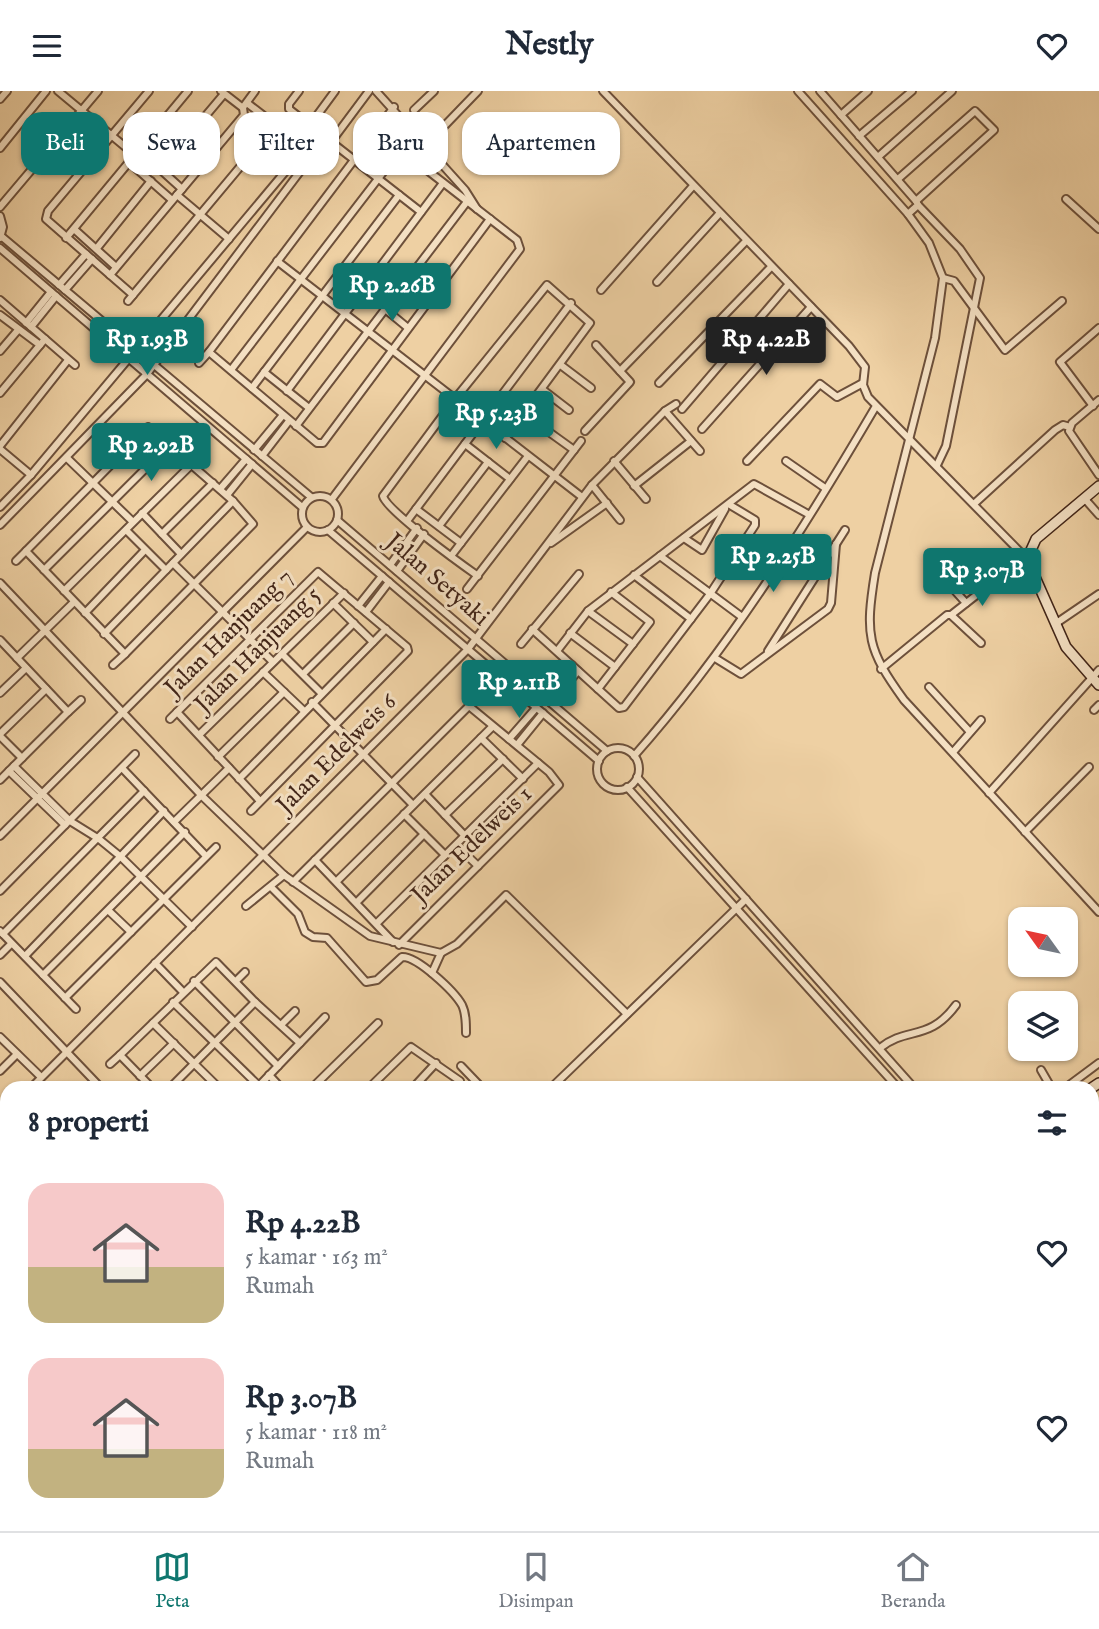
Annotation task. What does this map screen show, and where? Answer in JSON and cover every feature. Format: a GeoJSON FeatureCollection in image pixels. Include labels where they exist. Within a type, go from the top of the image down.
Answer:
{"type":"FeatureCollection","features":[{"type":"Feature","properties":{"kind":"street"},"geometry":{"type":"LineString","coordinates":[[0,99],[7,91]]}},
{"type":"Feature","properties":{"kind":"street"},"geometry":{"type":"LineString","coordinates":[[0,148],[46,91]]}},
{"type":"Feature","properties":{"kind":"street"},"geometry":{"type":"LineString","coordinates":[[58,91],[123,143]]}},
{"type":"Feature","properties":{"kind":"street"},"geometry":{"type":"LineString","coordinates":[[0,207],[98,91]]}},
{"type":"Feature","properties":{"kind":"street"},"geometry":{"type":"LineString","coordinates":[[149,91],[46,214],[47,222],[89,256],[131,298],[234,175]]}},
{"type":"Feature","properties":{"kind":"street"},"geometry":{"type":"LineString","coordinates":[[171,112],[188,91]]}},
{"type":"Feature","properties":{"kind":"street"},"geometry":{"type":"LineString","coordinates":[[110,275],[244,115],[245,106],[255,91]]}},
{"type":"Feature","properties":{"kind":"street"},"geometry":{"type":"LineString","coordinates":[[295,112],[288,106],[299,91]]}},
{"type":"Feature","properties":{"kind":"street"},"geometry":{"type":"LineString","coordinates":[[320,112],[335,91]]}},
{"type":"Feature","properties":{"kind":"street"},"geometry":{"type":"LineString","coordinates":[[339,131],[369,91]]}},
{"type":"Feature","properties":{"kind":"street"},"geometry":{"type":"LineString","coordinates":[[376,91],[398,112]]}},
{"type":"Feature","properties":{"kind":"street"},"geometry":{"type":"LineString","coordinates":[[419,91],[427,98]]}},
{"type":"Feature","properties":{"kind":"street"},"geometry":{"type":"LineString","coordinates":[[414,110],[434,91]]}},
{"type":"Feature","properties":{"kind":"street"},"geometry":{"type":"LineString","coordinates":[[448,122],[478,91]]}},
{"type":"Feature","properties":{"kind":"street"},"geometry":{"type":"LineString","coordinates":[[603,91],[862,360],[865,367],[863,383],[868,397],[975,503],[1027,559],[1066,647],[1097,678],[989,793]]}},
{"type":"Feature","properties":{"kind":"street"},"geometry":{"type":"LineString","coordinates":[[798,91],[908,214],[929,243],[943,278],[935,338],[875,573],[869,607],[872,648],[881,669],[904,699],[1099,912]]}},
{"type":"Feature","properties":{"kind":"street"},"geometry":{"type":"LineString","coordinates":[[841,115],[868,91]]}},
{"type":"Feature","properties":{"kind":"street"},"geometry":{"type":"LineString","coordinates":[[859,136],[912,91]]}},
{"type":"Feature","properties":{"kind":"street"},"geometry":{"type":"LineString","coordinates":[[878,157],[952,91]]}},
{"type":"Feature","properties":{"kind":"street"},"geometry":{"type":"LineString","coordinates":[[207,112],[223,92],[254,112]]}},
{"type":"Feature","properties":{"kind":"street"},"geometry":{"type":"LineString","coordinates":[[822,92],[979,272],[946,446],[937,465]]}},
{"type":"Feature","properties":{"kind":"street"},"geometry":{"type":"LineString","coordinates":[[390,112],[394,107]]}},
{"type":"Feature","properties":{"kind":"street"},"geometry":{"type":"LineString","coordinates":[[898,179],[975,111],[994,130],[908,214]]}},
{"type":"Feature","properties":{"kind":"street"},"geometry":{"type":"LineString","coordinates":[[339,148],[353,159]]}},
{"type":"Feature","properties":{"kind":"street"},"geometry":{"type":"LineString","coordinates":[[199,363],[353,161]]}},
{"type":"Feature","properties":{"kind":"street"},"geometry":{"type":"LineString","coordinates":[[66,238],[123,171]]}},
{"type":"Feature","properties":{"kind":"street"},"geometry":{"type":"LineString","coordinates":[[448,171],[465,190],[478,211]]}},
{"type":"Feature","properties":{"kind":"street"},"geometry":{"type":"LineString","coordinates":[[144,175],[201,215],[229,239]]}},
{"type":"Feature","properties":{"kind":"street"},"geometry":{"type":"LineString","coordinates":[[166,175],[182,189]]}},
{"type":"Feature","properties":{"kind":"street"},"geometry":{"type":"LineString","coordinates":[[0,507],[32,475],[282,175]]}},
{"type":"Feature","properties":{"kind":"street"},"geometry":{"type":"LineString","coordinates":[[0,525],[147,374],[297,175]]}},
{"type":"Feature","properties":{"kind":"street"},"geometry":{"type":"LineString","coordinates":[[373,175],[421,212]]}},
{"type":"Feature","properties":{"kind":"street"},"geometry":{"type":"LineString","coordinates":[[231,370],[381,175]]}},
{"type":"Feature","properties":{"kind":"street"},"geometry":{"type":"LineString","coordinates":[[331,499],[520,249],[517,240],[433,175]]}},
{"type":"Feature","properties":{"kind":"street"},"geometry":{"type":"LineString","coordinates":[[97,248],[151,181]]}},
{"type":"Feature","properties":{"kind":"street"},"geometry":{"type":"LineString","coordinates":[[287,391],[443,183]]}},
{"type":"Feature","properties":{"kind":"street"},"geometry":{"type":"LineString","coordinates":[[601,290],[694,186]]}},
{"type":"Feature","properties":{"kind":"street"},"geometry":{"type":"LineString","coordinates":[[252,389],[400,195]]}},
{"type":"Feature","properties":{"kind":"street"},"geometry":{"type":"LineString","coordinates":[[1066,199],[1099,229]]}},
{"type":"Feature","properties":{"kind":"street"},"geometry":{"type":"LineString","coordinates":[[296,426],[466,203]]}},
{"type":"Feature","properties":{"kind":"street"},"geometry":{"type":"LineString","coordinates":[[657,282],[719,214]]}},
{"type":"Feature","properties":{"kind":"street"},"geometry":{"type":"LineString","coordinates":[[0,216],[1,237],[311,498]]}},
{"type":"Feature","properties":{"kind":"street"},"geometry":{"type":"LineString","coordinates":[[209,352],[289,421],[317,443],[323,443],[490,219]]}},
{"type":"Feature","properties":{"kind":"street"},"geometry":{"type":"LineString","coordinates":[[74,229],[116,267]]}},
{"type":"Feature","properties":{"kind":"street"},"geometry":{"type":"LineString","coordinates":[[620,371],[746,241]]}},
{"type":"Feature","properties":{"kind":"street"},"geometry":{"type":"LineString","coordinates":[[0,248],[302,507]]}},
{"type":"Feature","properties":{"kind":"street"},"geometry":{"type":"LineString","coordinates":[[62,288],[89,256]]}},
{"type":"Feature","properties":{"kind":"street"},"geometry":{"type":"LineString","coordinates":[[277,261],[582,497]]}},
{"type":"Feature","properties":{"kind":"street"},"geometry":{"type":"LineString","coordinates":[[659,383],[771,267]]}},
{"type":"Feature","properties":{"kind":"street"},"geometry":{"type":"LineString","coordinates":[[943,278],[954,281],[1005,350],[1062,301]]}},
{"type":"Feature","properties":{"kind":"street","name":"Jalan Edelweis 6"},"geometry":{"type":"LineString","coordinates":[[37,1081],[468,649],[592,485],[665,411],[679,407],[789,284]]}},
{"type":"Feature","properties":{"kind":"street"},"geometry":{"type":"LineString","coordinates":[[478,576],[407,521],[385,502],[383,496],[455,399],[543,286],[547,285],[571,303],[590,323],[562,366],[505,438]]}},
{"type":"Feature","properties":{"kind":"street"},"geometry":{"type":"LineString","coordinates":[[29,325],[54,294]]}},
{"type":"Feature","properties":{"kind":"street"},"geometry":{"type":"LineString","coordinates":[[407,521],[571,303]]}},
{"type":"Feature","properties":{"kind":"street"},"geometry":{"type":"LineString","coordinates":[[1,304],[75,365]]}},
{"type":"Feature","properties":{"kind":"street"},"geometry":{"type":"LineString","coordinates":[[702,429],[811,307]]}},
{"type":"Feature","properties":{"kind":"street"},"geometry":{"type":"LineString","coordinates":[[385,310],[408,328]]}},
{"type":"Feature","properties":{"kind":"street"},"geometry":{"type":"LineString","coordinates":[[0,316],[40,345]]}},
{"type":"Feature","properties":{"kind":"street"},"geometry":{"type":"LineString","coordinates":[[755,324],[787,355]]}},
{"type":"Feature","properties":{"kind":"street"},"geometry":{"type":"LineString","coordinates":[[1093,406],[1060,362],[1099,328]]}},
{"type":"Feature","properties":{"kind":"street"},"geometry":{"type":"LineString","coordinates":[[0,351],[18,330]]}},
{"type":"Feature","properties":{"kind":"street"},"geometry":{"type":"LineString","coordinates":[[0,393],[45,339]]}},
{"type":"Feature","properties":{"kind":"street"},"geometry":{"type":"LineString","coordinates":[[585,431],[629,383],[596,345]]}},
{"type":"Feature","properties":{"kind":"street"},"geometry":{"type":"LineString","coordinates":[[32,475],[0,447],[68,360]]}},
{"type":"Feature","properties":{"kind":"street"},"geometry":{"type":"LineString","coordinates":[[562,366],[591,388]]}},
{"type":"Feature","properties":{"kind":"street"},"geometry":{"type":"LineString","coordinates":[[264,372],[309,408]]}},
{"type":"Feature","properties":{"kind":"street"},"geometry":{"type":"LineString","coordinates":[[747,461],[820,384],[837,397],[863,383]]}},
{"type":"Feature","properties":{"kind":"street"},"geometry":{"type":"LineString","coordinates":[[543,390],[569,410]]}},
{"type":"Feature","properties":{"kind":"street"},"geometry":{"type":"LineString","coordinates":[[1099,400],[1070,427],[1070,434],[1099,475]]}},
{"type":"Feature","properties":{"kind":"street"},"geometry":{"type":"LineString","coordinates":[[634,756],[681,703],[715,658],[876,406]]}},
{"type":"Feature","properties":{"kind":"street"},"geometry":{"type":"LineString","coordinates":[[665,411],[700,451]]}},
{"type":"Feature","properties":{"kind":"street"},"geometry":{"type":"LineString","coordinates":[[524,414],[574,450]]}},
{"type":"Feature","properties":{"kind":"street"},"geometry":{"type":"LineString","coordinates":[[254,450],[283,415]]}},
{"type":"Feature","properties":{"kind":"street"},"geometry":{"type":"LineString","coordinates":[[262,456],[289,421]]}},
{"type":"Feature","properties":{"kind":"street"},"geometry":{"type":"LineString","coordinates":[[16,561],[151,424],[252,521],[251,529],[113,665]]}},
{"type":"Feature","properties":{"kind":"street"},"geometry":{"type":"LineString","coordinates":[[975,503],[1055,430],[1063,425],[1070,427]]}},
{"type":"Feature","properties":{"kind":"street"},"geometry":{"type":"LineString","coordinates":[[467,589],[581,441]]}},
{"type":"Feature","properties":{"kind":"street"},"geometry":{"type":"LineString","coordinates":[[635,486],[691,441]]}},
{"type":"Feature","properties":{"kind":"street"},"geometry":{"type":"LineString","coordinates":[[44,570],[170,444]]}},
{"type":"Feature","properties":{"kind":"street"},"geometry":{"type":"LineString","coordinates":[[465,444],[510,479]]}},
{"type":"Feature","properties":{"kind":"street"},"geometry":{"type":"LineString","coordinates":[[451,556],[528,456]]}},
{"type":"Feature","properties":{"kind":"street"},"geometry":{"type":"LineString","coordinates":[[67,458],[133,522]]}},
{"type":"Feature","properties":{"kind":"street"},"geometry":{"type":"LineString","coordinates":[[220,489],[246,459]]}},
{"type":"Feature","properties":{"kind":"street"},"geometry":{"type":"LineString","coordinates":[[614,461],[646,499]]}},
{"type":"Feature","properties":{"kind":"street"},"geometry":{"type":"LineString","coordinates":[[786,461],[825,488]]}},
{"type":"Feature","properties":{"kind":"street"},"geometry":{"type":"LineString","coordinates":[[439,526],[488,462]]}},
{"type":"Feature","properties":{"kind":"street"},"geometry":{"type":"LineString","coordinates":[[64,591],[192,464]]}},
{"type":"Feature","properties":{"kind":"street"},"geometry":{"type":"LineString","coordinates":[[227,495],[252,464]]}},
{"type":"Feature","properties":{"kind":"street"},"geometry":{"type":"LineString","coordinates":[[162,534],[213,483]]}},
{"type":"Feature","properties":{"kind":"street"},"geometry":{"type":"LineString","coordinates":[[557,651],[588,611],[754,484],[808,513]]}},
{"type":"Feature","properties":{"kind":"street"},"geometry":{"type":"LineString","coordinates":[[592,485],[620,520]]}},
{"type":"Feature","properties":{"kind":"street"},"geometry":{"type":"LineString","coordinates":[[1027,559],[1036,539],[1099,486]]}},
{"type":"Feature","properties":{"kind":"street"},"geometry":{"type":"LineString","coordinates":[[324,495],[337,506],[337,520],[328,530],[315,532],[302,520],[302,507],[311,498],[324,495]]}},
{"type":"Feature","properties":{"kind":"street"},"geometry":{"type":"LineString","coordinates":[[1084,498],[1099,515]]}},
{"type":"Feature","properties":{"kind":"street"},"geometry":{"type":"LineString","coordinates":[[104,634],[233,501]]}},
{"type":"Feature","properties":{"kind":"street"},"geometry":{"type":"LineString","coordinates":[[545,547],[607,503]]}},
{"type":"Feature","properties":{"kind":"street"},"geometry":{"type":"LineString","coordinates":[[684,538],[702,549],[728,506]]}},
{"type":"Feature","properties":{"kind":"street"},"geometry":{"type":"LineString","coordinates":[[532,629],[619,708],[624,707],[710,594],[755,522],[728,506]]}},
{"type":"Feature","properties":{"kind":"street"},"geometry":{"type":"LineString","coordinates":[[416,509],[461,543]]}},
{"type":"Feature","properties":{"kind":"street"},"geometry":{"type":"LineString","coordinates":[[142,513],[181,554]]}},
{"type":"Feature","properties":{"kind":"street","name":"Jalan Setyaki"},"geometry":{"type":"LineString","coordinates":[[337,520],[607,751]]}},
{"type":"Feature","properties":{"kind":"street"},"geometry":{"type":"LineString","coordinates":[[0,836],[307,527]]}},
{"type":"Feature","properties":{"kind":"street"},"geometry":{"type":"LineString","coordinates":[[390,565],[417,528]]}},
{"type":"Feature","properties":{"kind":"street"},"geometry":{"type":"LineString","coordinates":[[126,530],[166,570]]}},
{"type":"Feature","properties":{"kind":"street"},"geometry":{"type":"LineString","coordinates":[[328,530],[599,761]]}},
{"type":"Feature","properties":{"kind":"street"},"geometry":{"type":"LineString","coordinates":[[766,656],[845,530]]}},
{"type":"Feature","properties":{"kind":"street"},"geometry":{"type":"LineString","coordinates":[[397,571],[424,534]]}},
{"type":"Feature","properties":{"kind":"street"},"geometry":{"type":"LineString","coordinates":[[715,658],[741,674],[830,607],[836,544]]}},
{"type":"Feature","properties":{"kind":"street"},"geometry":{"type":"LineString","coordinates":[[85,613],[145,550]]}},
{"type":"Feature","properties":{"kind":"street"},"geometry":{"type":"LineString","coordinates":[[26,551],[125,654]]}},
{"type":"Feature","properties":{"kind":"street"},"geometry":{"type":"LineString","coordinates":[[660,556],[743,617]]}},
{"type":"Feature","properties":{"kind":"street"},"geometry":{"type":"LineString","coordinates":[[173,563],[273,662]]}},
{"type":"Feature","properties":{"kind":"street"},"geometry":{"type":"LineString","coordinates":[[931,565],[966,603]]}},
{"type":"Feature","properties":{"kind":"street","name":"Jalan Hanjuang 7"},"geometry":{"type":"LineString","coordinates":[[170,719],[315,574],[320,573],[344,593]]}},
{"type":"Feature","properties":{"kind":"street"},"geometry":{"type":"LineString","coordinates":[[521,644],[579,574]]}},
{"type":"Feature","properties":{"kind":"street"},"geometry":{"type":"LineString","coordinates":[[634,575],[691,619]]}},
{"type":"Feature","properties":{"kind":"street"},"geometry":{"type":"LineString","coordinates":[[358,606],[382,576]]}},
{"type":"Feature","properties":{"kind":"street"},"geometry":{"type":"LineString","coordinates":[[881,669],[943,617],[951,615],[997,579]]}},
{"type":"Feature","properties":{"kind":"street"},"geometry":{"type":"LineString","coordinates":[[366,613],[389,582]]}},
{"type":"Feature","properties":{"kind":"street"},"geometry":{"type":"LineString","coordinates":[[0,583],[202,796],[284,875],[362,932],[396,944],[441,953]]}},
{"type":"Feature","properties":{"kind":"street"},"geometry":{"type":"LineString","coordinates":[[598,689],[650,622],[611,592]]}},
{"type":"Feature","properties":{"kind":"street"},"geometry":{"type":"LineString","coordinates":[[251,811],[408,651],[344,593]]}},
{"type":"Feature","properties":{"kind":"street","name":"Jalan Hanjuang 5"},"geometry":{"type":"LineString","coordinates":[[199,735],[344,593]]}},
{"type":"Feature","properties":{"kind":"street"},"geometry":{"type":"LineString","coordinates":[[1055,624],[1099,594]]}},
{"type":"Feature","properties":{"kind":"street"},"geometry":{"type":"LineString","coordinates":[[17,658],[74,602]]}},
{"type":"Feature","properties":{"kind":"street"},"geometry":{"type":"LineString","coordinates":[[333,603],[373,642]]}},
{"type":"Feature","properties":{"kind":"street"},"geometry":{"type":"LineString","coordinates":[[588,611],[633,644]]}},
{"type":"Feature","properties":{"kind":"street"},"geometry":{"type":"LineString","coordinates":[[951,615],[981,643]]}},
{"type":"Feature","properties":{"kind":"street"},"geometry":{"type":"LineString","coordinates":[[303,674],[354,623]]}},
{"type":"Feature","properties":{"kind":"street"},"geometry":{"type":"LineString","coordinates":[[239,779],[386,629]]}},
{"type":"Feature","properties":{"kind":"street"},"geometry":{"type":"LineString","coordinates":[[570,633],[615,667]]}},
{"type":"Feature","properties":{"kind":"street"},"geometry":{"type":"LineString","coordinates":[[0,640],[68,712]]}},
{"type":"Feature","properties":{"kind":"street"},"geometry":{"type":"LineString","coordinates":[[0,655],[7,648]]}},
{"type":"Feature","properties":{"kind":"street"},"geometry":{"type":"LineString","coordinates":[[282,654],[321,693]]}},
{"type":"Feature","properties":{"kind":"street"},"geometry":{"type":"LineString","coordinates":[[545,698],[572,665]]}},
{"type":"Feature","properties":{"kind":"street"},"geometry":{"type":"LineString","coordinates":[[0,694],[26,668]]}},
{"type":"Feature","properties":{"kind":"street"},"geometry":{"type":"LineString","coordinates":[[551,703],[578,671]]}},
{"type":"Feature","properties":{"kind":"street"},"geometry":{"type":"LineString","coordinates":[[263,672],[304,711]]}},
{"type":"Feature","properties":{"kind":"street"},"geometry":{"type":"LineString","coordinates":[[929,687],[970,732]]}},
{"type":"Feature","properties":{"kind":"street"},"geometry":{"type":"LineString","coordinates":[[22,758],[0,735],[46,689]]}},
{"type":"Feature","properties":{"kind":"street"},"geometry":{"type":"LineString","coordinates":[[218,757],[284,692]]}},
{"type":"Feature","properties":{"kind":"street"},"geometry":{"type":"LineString","coordinates":[[293,882],[478,697]]}},
{"type":"Feature","properties":{"kind":"street"},"geometry":{"type":"LineString","coordinates":[[1,777],[81,699]]}},
{"type":"Feature","properties":{"kind":"street"},"geometry":{"type":"LineString","coordinates":[[312,702],[413,805]]}},
{"type":"Feature","properties":{"kind":"street","name":"Jalan Edelweis 1"},"geometry":{"type":"LineString","coordinates":[[396,944],[556,789],[556,779],[469,706]]}},
{"type":"Feature","properties":{"kind":"street"},"geometry":{"type":"LineString","coordinates":[[509,739],[537,708]]}},
{"type":"Feature","properties":{"kind":"street"},"geometry":{"type":"LineString","coordinates":[[177,712],[260,801]]}},
{"type":"Feature","properties":{"kind":"street"},"geometry":{"type":"LineString","coordinates":[[517,745],[543,713]]}},
{"type":"Feature","properties":{"kind":"street"},"geometry":{"type":"LineString","coordinates":[[954,751],[981,720]]}},
{"type":"Feature","properties":{"kind":"street"},"geometry":{"type":"LineString","coordinates":[[337,881],[492,727]]}},
{"type":"Feature","properties":{"kind":"street"},"geometry":{"type":"LineString","coordinates":[[481,738],[523,779]]}},
{"type":"Feature","properties":{"kind":"street"},"geometry":{"type":"LineString","coordinates":[[622,748],[634,756],[639,766],[637,778],[627,787],[612,789],[602,783],[597,772],[599,761],[607,751],[622,748]]}},
{"type":"Feature","properties":{"kind":"street"},"geometry":{"type":"LineString","coordinates":[[0,891],[135,754]]}},
{"type":"Feature","properties":{"kind":"street"},"geometry":{"type":"LineString","coordinates":[[445,815],[503,759]]}},
{"type":"Feature","properties":{"kind":"street"},"geometry":{"type":"LineString","coordinates":[[377,923],[538,763]]}},
{"type":"Feature","properties":{"kind":"street"},"geometry":{"type":"LineString","coordinates":[[1025,832],[1089,767]]}},
{"type":"Feature","properties":{"kind":"street"},"geometry":{"type":"LineString","coordinates":[[12,768],[68,823],[99,839],[121,857],[192,927]]}},
{"type":"Feature","properties":{"kind":"street"},"geometry":{"type":"LineString","coordinates":[[122,768],[206,856]]}},
{"type":"Feature","properties":{"kind":"street"},"geometry":{"type":"LineString","coordinates":[[174,822],[229,768]]}},
{"type":"Feature","properties":{"kind":"street"},"geometry":{"type":"LineString","coordinates":[[637,778],[908,1081]]}},
{"type":"Feature","properties":{"kind":"street"},"geometry":{"type":"LineString","coordinates":[[627,787],[891,1081]]}},
{"type":"Feature","properties":{"kind":"street"},"geometry":{"type":"LineString","coordinates":[[76,1009],[2,933],[99,839],[144,791]]}},
{"type":"Feature","properties":{"kind":"street"},"geometry":{"type":"LineString","coordinates":[[425,794],[465,835]]}},
{"type":"Feature","properties":{"kind":"street"},"geometry":{"type":"LineString","coordinates":[[24,956],[164,811]]}},
{"type":"Feature","properties":{"kind":"street"},"geometry":{"type":"LineString","coordinates":[[404,814],[445,855]]}},
{"type":"Feature","properties":{"kind":"street"},"geometry":{"type":"LineString","coordinates":[[43,975],[185,832]]}},
{"type":"Feature","properties":{"kind":"street"},"geometry":{"type":"LineString","coordinates":[[357,902],[424,834]]}},
{"type":"Feature","properties":{"kind":"street"},"geometry":{"type":"LineString","coordinates":[[456,845],[478,866]]}},
{"type":"Feature","properties":{"kind":"street"},"geometry":{"type":"LineString","coordinates":[[65,998],[216,847]]}},
{"type":"Feature","properties":{"kind":"street"},"geometry":{"type":"LineString","coordinates":[[315,860],[396,944]]}},
{"type":"Feature","properties":{"kind":"street"},"geometry":{"type":"LineString","coordinates":[[246,906],[284,875]]}},
{"type":"Feature","properties":{"kind":"street"},"geometry":{"type":"LineString","coordinates":[[271,887],[298,913],[305,932],[313,937],[327,938],[366,982],[377,980],[398,958],[407,956],[432,973],[461,1004],[466,1033]]}},
{"type":"Feature","properties":{"kind":"street"},"geometry":{"type":"LineString","coordinates":[[432,973],[441,953],[457,944],[506,895],[627,1014]]}},
{"type":"Feature","properties":{"kind":"street"},"geometry":{"type":"LineString","coordinates":[[558,1081],[746,899]]}},
{"type":"Feature","properties":{"kind":"street"},"geometry":{"type":"LineString","coordinates":[[109,911],[131,932]]}},
{"type":"Feature","properties":{"kind":"street"},"geometry":{"type":"LineString","coordinates":[[0,955],[11,944]]}},
{"type":"Feature","properties":{"kind":"street"},"geometry":{"type":"LineString","coordinates":[[407,956],[408,947]]}},
{"type":"Feature","properties":{"kind":"street"},"geometry":{"type":"LineString","coordinates":[[110,1064],[214,962],[300,1043]]}},
{"type":"Feature","properties":{"kind":"street"},"geometry":{"type":"LineString","coordinates":[[155,963],[183,992]]}},
{"type":"Feature","properties":{"kind":"street"},"geometry":{"type":"LineString","coordinates":[[236,981],[245,972]]}},
{"type":"Feature","properties":{"kind":"street"},"geometry":{"type":"LineString","coordinates":[[194,981],[278,1066]]}},
{"type":"Feature","properties":{"kind":"street"},"geometry":{"type":"LineString","coordinates":[[0,982],[94,1081]]}},
{"type":"Feature","properties":{"kind":"street"},"geometry":{"type":"LineString","coordinates":[[173,1002],[252,1081]]}},
{"type":"Feature","properties":{"kind":"street"},"geometry":{"type":"LineString","coordinates":[[177,1081],[256,1002]]}},
{"type":"Feature","properties":{"kind":"street"},"geometry":{"type":"LineString","coordinates":[[880,1048],[887,1042],[940,1025],[956,1005]]}},
{"type":"Feature","properties":{"kind":"street"},"geometry":{"type":"LineString","coordinates":[[281,1025],[295,1011]]}},
{"type":"Feature","properties":{"kind":"street"},"geometry":{"type":"LineString","coordinates":[[264,1081],[325,1017]]}},
{"type":"Feature","properties":{"kind":"street"},"geometry":{"type":"LineString","coordinates":[[153,1023],[210,1081]]}},
{"type":"Feature","properties":{"kind":"street"},"geometry":{"type":"LineString","coordinates":[[319,1081],[378,1023]]}},
{"type":"Feature","properties":{"kind":"street"},"geometry":{"type":"LineString","coordinates":[[0,1037],[41,1077]]}},
{"type":"Feature","properties":{"kind":"street"},"geometry":{"type":"LineString","coordinates":[[141,1076],[174,1044]]}},
{"type":"Feature","properties":{"kind":"street"},"geometry":{"type":"LineString","coordinates":[[376,1081],[411,1047],[460,1081],[468,1074]]}},
{"type":"Feature","properties":{"kind":"street"},"geometry":{"type":"LineString","coordinates":[[0,1071],[17,1054]]}},
{"type":"Feature","properties":{"kind":"street"},"geometry":{"type":"LineString","coordinates":[[120,1055],[146,1081]]}},
{"type":"Feature","properties":{"kind":"street"},"geometry":{"type":"LineString","coordinates":[[419,1081],[436,1063]]}},
{"type":"Feature","properties":{"kind":"street"},"geometry":{"type":"LineString","coordinates":[[1075,1081],[1099,1063]]}},
{"type":"Feature","properties":{"kind":"street"},"geometry":{"type":"LineString","coordinates":[[461,1066],[475,1081]]}},
{"type":"Feature","properties":{"kind":"street"},"geometry":{"type":"LineString","coordinates":[[1041,1070],[1047,1081]]}},
{"type":"Feature","properties":{"kind":"street"},"geometry":{"type":"LineString","coordinates":[[269,1075],[275,1081]]}}]}
